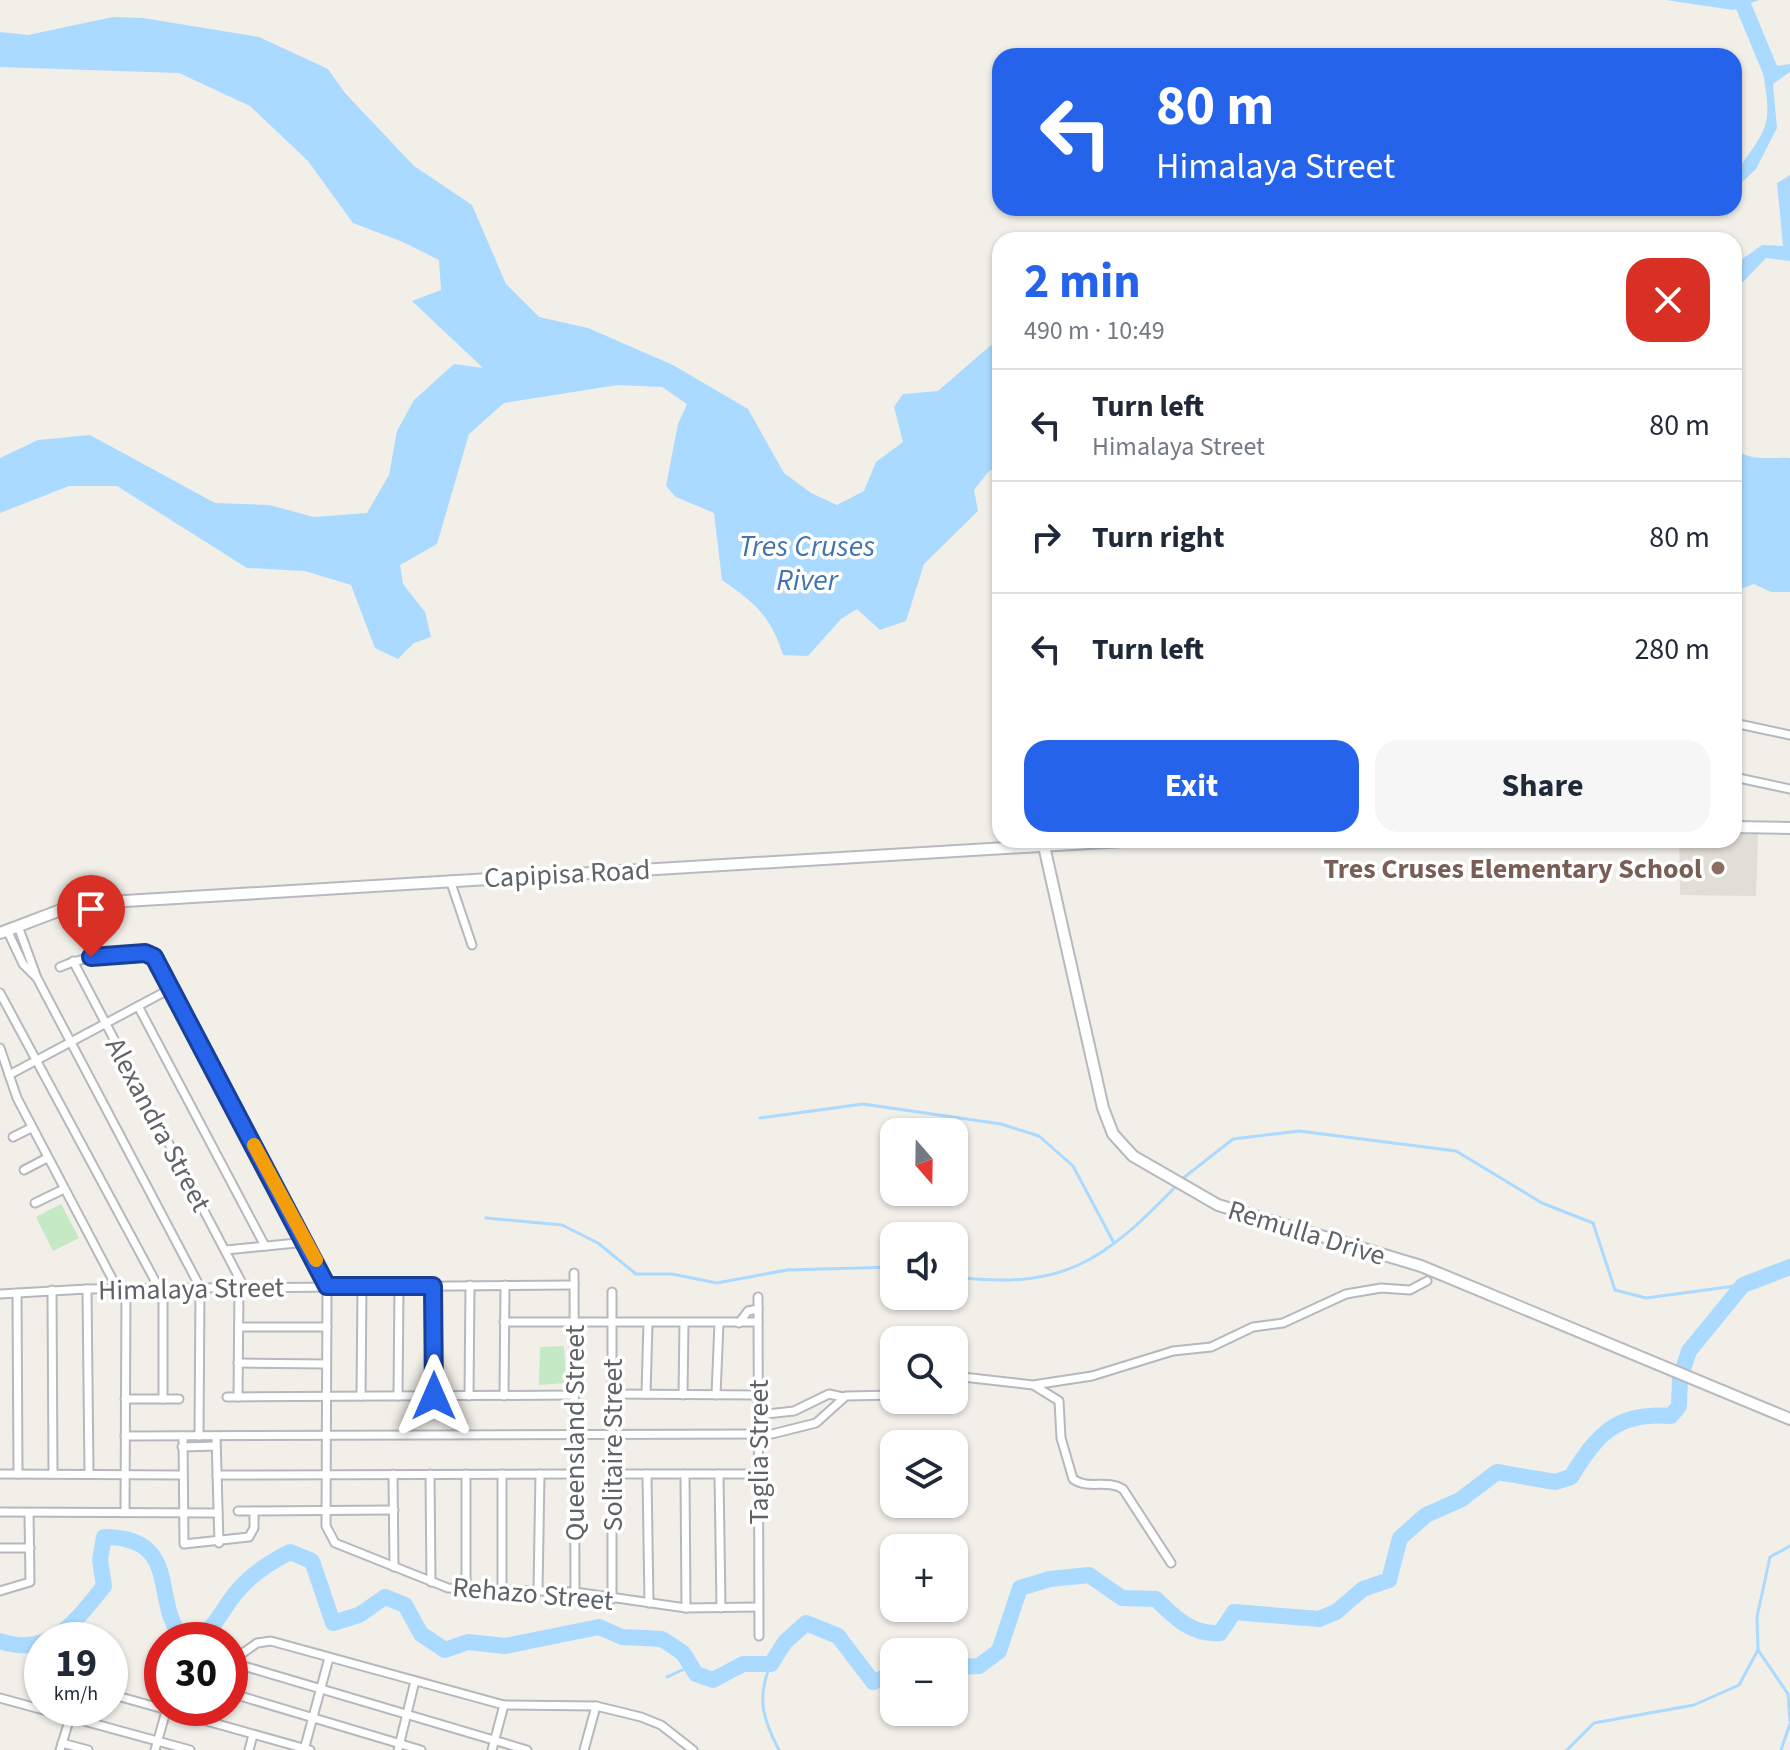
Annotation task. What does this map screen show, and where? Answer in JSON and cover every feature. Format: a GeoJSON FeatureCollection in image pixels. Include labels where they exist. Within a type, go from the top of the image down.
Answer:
{"type":"FeatureCollection","features":[{"type":"Feature","properties":{"kind":"main road"},"geometry":{"type":"LineString","coordinates":[[1742,827],[1790,828]]}},
{"type":"Feature","properties":{"kind":"main road","name":"Capipisa Road"},"geometry":{"type":"LineString","coordinates":[[4,932],[66,908],[92,903],[1009,848]]}},
{"type":"Feature","properties":{"kind":"main road","name":"Remulla Drive"},"geometry":{"type":"LineString","coordinates":[[1044,848],[1103,1108],[1116,1139],[1141,1162],[1233,1212],[1421,1266],[1642,1355],[1698,1382],[1790,1419]]}},
{"type":"Feature","properties":{"kind":"street"},"geometry":{"type":"LineString","coordinates":[[1742,725],[1790,735]]}},
{"type":"Feature","properties":{"kind":"street"},"geometry":{"type":"LineString","coordinates":[[1742,778],[1790,786]]}},
{"type":"Feature","properties":{"kind":"street"},"geometry":{"type":"LineString","coordinates":[[450,880],[472,945]]}},
{"type":"Feature","properties":{"kind":"street"},"geometry":{"type":"LineString","coordinates":[[18,926],[37,978],[200,1287],[199,1436]]}},
{"type":"Feature","properties":{"kind":"street"},"geometry":{"type":"LineString","coordinates":[[4,932],[23,964],[37,978]]}},
{"type":"Feature","properties":{"kind":"street"},"geometry":{"type":"LineString","coordinates":[[60,967],[91,957],[151,954],[307,1242],[327,1286]]}},
{"type":"Feature","properties":{"kind":"street","name":"Alexandra Street"},"geometry":{"type":"LineString","coordinates":[[73,961],[226,1250],[241,1287],[238,1397]]}},
{"type":"Feature","properties":{"kind":"street"},"geometry":{"type":"LineString","coordinates":[[9,1075],[170,989]]}},
{"type":"Feature","properties":{"kind":"street"},"geometry":{"type":"LineString","coordinates":[[0,993],[161,1288],[163,1399]]}},
{"type":"Feature","properties":{"kind":"street"},"geometry":{"type":"LineString","coordinates":[[138,1006],[265,1246]]}},
{"type":"Feature","properties":{"kind":"street"},"geometry":{"type":"LineString","coordinates":[[0,1048],[31,1128],[121,1288],[125,1512]]}},
{"type":"Feature","properties":{"kind":"street"},"geometry":{"type":"LineString","coordinates":[[13,1137],[31,1128]]}},
{"type":"Feature","properties":{"kind":"street"},"geometry":{"type":"LineString","coordinates":[[24,1170],[47,1158]]}},
{"type":"Feature","properties":{"kind":"street"},"geometry":{"type":"LineString","coordinates":[[35,1203],[64,1189]]}},
{"type":"Feature","properties":{"kind":"street"},"geometry":{"type":"LineString","coordinates":[[226,1250],[307,1242]]}},
{"type":"Feature","properties":{"kind":"street","name":"Queensland Street"},"geometry":{"type":"LineString","coordinates":[[574,1273],[575,1592]]}},
{"type":"Feature","properties":{"kind":"street"},"geometry":{"type":"LineString","coordinates":[[968,1378],[1033,1385],[1092,1376],[1173,1351],[1211,1347],[1253,1327],[1283,1323],[1346,1294],[1381,1288],[1416,1289],[1427,1281]]}},
{"type":"Feature","properties":{"kind":"street"},"geometry":{"type":"LineString","coordinates":[[469,1396],[470,1285]]}},
{"type":"Feature","properties":{"kind":"street"},"geometry":{"type":"LineString","coordinates":[[504,1396],[505,1285]]}},
{"type":"Feature","properties":{"kind":"street","name":"Himalaya Street"},"geometry":{"type":"LineString","coordinates":[[0,1294],[121,1288],[574,1285]]}},
{"type":"Feature","properties":{"kind":"street","name":"Rehazo Street"},"geometry":{"type":"LineString","coordinates":[[327,1286],[325,1511],[328,1532],[335,1543],[431,1582],[466,1591],[575,1592],[686,1608],[758,1607]]}},
{"type":"Feature","properties":{"kind":"street"},"geometry":{"type":"LineString","coordinates":[[361,1396],[362,1286]]}},
{"type":"Feature","properties":{"kind":"street"},"geometry":{"type":"LineString","coordinates":[[398,1396],[399,1286]]}},
{"type":"Feature","properties":{"kind":"street"},"geometry":{"type":"LineString","coordinates":[[433,1286],[434,1396]]}},
{"type":"Feature","properties":{"kind":"street"},"geometry":{"type":"LineString","coordinates":[[87,1289],[89,1474]]}},
{"type":"Feature","properties":{"kind":"street"},"geometry":{"type":"LineString","coordinates":[[52,1290],[53,1474]]}},
{"type":"Feature","properties":{"kind":"street","name":"Solitaire Street"},"geometry":{"type":"LineString","coordinates":[[612,1292],[612,1599]]}},
{"type":"Feature","properties":{"kind":"street"},"geometry":{"type":"LineString","coordinates":[[17,1293],[18,1474]]}},
{"type":"Feature","properties":{"kind":"street","name":"Taglia Street"},"geometry":{"type":"LineString","coordinates":[[758,1297],[759,1636]]}},
{"type":"Feature","properties":{"kind":"street"},"geometry":{"type":"LineString","coordinates":[[739,1323],[748,1311],[758,1309]]}},
{"type":"Feature","properties":{"kind":"street"},"geometry":{"type":"LineString","coordinates":[[504,1322],[758,1322]]}},
{"type":"Feature","properties":{"kind":"street"},"geometry":{"type":"LineString","coordinates":[[646,1394],[648,1323]]}},
{"type":"Feature","properties":{"kind":"street"},"geometry":{"type":"LineString","coordinates":[[683,1395],[684,1323]]}},
{"type":"Feature","properties":{"kind":"street"},"geometry":{"type":"LineString","coordinates":[[716,1395],[719,1323]]}},
{"type":"Feature","properties":{"kind":"street"},"geometry":{"type":"LineString","coordinates":[[239,1327],[327,1327]]}},
{"type":"Feature","properties":{"kind":"street"},"geometry":{"type":"LineString","coordinates":[[238,1363],[326,1364]]}},
{"type":"Feature","properties":{"kind":"street"},"geometry":{"type":"LineString","coordinates":[[1033,1385],[1059,1401],[1061,1438],[1073,1479],[1082,1484],[1112,1484],[1123,1489],[1171,1563]]}},
{"type":"Feature","properties":{"kind":"street"},"geometry":{"type":"LineString","coordinates":[[612,1394],[758,1395]]}},
{"type":"Feature","properties":{"kind":"street"},"geometry":{"type":"LineString","coordinates":[[758,1415],[794,1411],[829,1394],[843,1397],[880,1396]]}},
{"type":"Feature","properties":{"kind":"street"},"geometry":{"type":"LineString","coordinates":[[227,1397],[574,1395]]}},
{"type":"Feature","properties":{"kind":"street"},"geometry":{"type":"LineString","coordinates":[[125,1436],[758,1434],[788,1432],[816,1423],[843,1397]]}},
{"type":"Feature","properties":{"kind":"street"},"geometry":{"type":"LineString","coordinates":[[125,1399],[179,1399]]}},
{"type":"Feature","properties":{"kind":"street"},"geometry":{"type":"LineString","coordinates":[[183,1436],[182,1539],[188,1546],[249,1537],[254,1528],[254,1511]]}},
{"type":"Feature","properties":{"kind":"street"},"geometry":{"type":"LineString","coordinates":[[216,1436],[219,1543]]}},
{"type":"Feature","properties":{"kind":"street"},"geometry":{"type":"LineString","coordinates":[[182,1447],[216,1446]]}},
{"type":"Feature","properties":{"kind":"street"},"geometry":{"type":"LineString","coordinates":[[0,1474],[182,1475]]}},
{"type":"Feature","properties":{"kind":"street"},"geometry":{"type":"LineString","coordinates":[[393,1474],[394,1567]]}},
{"type":"Feature","properties":{"kind":"street"},"geometry":{"type":"LineString","coordinates":[[430,1474],[431,1582]]}},
{"type":"Feature","properties":{"kind":"street"},"geometry":{"type":"LineString","coordinates":[[466,1474],[466,1591]]}},
{"type":"Feature","properties":{"kind":"street"},"geometry":{"type":"LineString","coordinates":[[502,1474],[502,1591]]}},
{"type":"Feature","properties":{"kind":"street"},"geometry":{"type":"LineString","coordinates":[[538,1591],[540,1474]]}},
{"type":"Feature","properties":{"kind":"street"},"geometry":{"type":"LineString","coordinates":[[217,1475],[574,1474]]}},
{"type":"Feature","properties":{"kind":"street"},"geometry":{"type":"LineString","coordinates":[[612,1474],[758,1474]]}},
{"type":"Feature","properties":{"kind":"street"},"geometry":{"type":"LineString","coordinates":[[647,1474],[649,1603]]}},
{"type":"Feature","properties":{"kind":"street"},"geometry":{"type":"LineString","coordinates":[[685,1474],[686,1608]]}},
{"type":"Feature","properties":{"kind":"street"},"geometry":{"type":"LineString","coordinates":[[719,1474],[721,1608]]}},
{"type":"Feature","properties":{"kind":"street"},"geometry":{"type":"LineString","coordinates":[[238,1511],[394,1510]]}},
{"type":"Feature","properties":{"kind":"street"},"geometry":{"type":"LineString","coordinates":[[0,1512],[218,1513]]}},
{"type":"Feature","properties":{"kind":"street"},"geometry":{"type":"LineString","coordinates":[[0,1591],[30,1582],[29,1513]]}},
{"type":"Feature","properties":{"kind":"street"},"geometry":{"type":"LineString","coordinates":[[0,1548],[30,1548]]}},
{"type":"Feature","properties":{"kind":"street"},"geometry":{"type":"LineString","coordinates":[[248,1651],[263,1641],[504,1705],[596,1706],[641,1717],[679,1738],[693,1750]]}},
{"type":"Feature","properties":{"kind":"street"},"geometry":{"type":"LineString","coordinates":[[223,1726],[306,1749],[329,1658]]}},
{"type":"Feature","properties":{"kind":"street"},"geometry":{"type":"LineString","coordinates":[[248,1668],[494,1746],[527,1750]]}},
{"type":"Feature","properties":{"kind":"street"},"geometry":{"type":"LineString","coordinates":[[399,1747],[415,1681]]}},
{"type":"Feature","properties":{"kind":"street"},"geometry":{"type":"LineString","coordinates":[[0,1698],[24,1705]]}},
{"type":"Feature","properties":{"kind":"street"},"geometry":{"type":"LineString","coordinates":[[248,1699],[399,1747],[421,1750]]}},
{"type":"Feature","properties":{"kind":"street"},"geometry":{"type":"LineString","coordinates":[[494,1746],[504,1705]]}},
{"type":"Feature","properties":{"kind":"street"},"geometry":{"type":"LineString","coordinates":[[584,1750],[596,1706]]}},
{"type":"Feature","properties":{"kind":"street"},"geometry":{"type":"LineString","coordinates":[[67,1726],[61,1746],[88,1750]]}},
{"type":"Feature","properties":{"kind":"street"},"geometry":{"type":"LineString","coordinates":[[97,1726],[156,1746],[190,1750]]}},
{"type":"Feature","properties":{"kind":"street"},"geometry":{"type":"LineString","coordinates":[[156,1746],[162,1726]]}},
{"type":"Feature","properties":{"kind":"street"},"geometry":{"type":"LineString","coordinates":[[249,1750],[253,1735]]}},
{"type":"Feature","properties":{"kind":"street"},"geometry":{"type":"LineString","coordinates":[[676,1750],[679,1738]]}},
{"type":"Feature","properties":{"kind":"shaded area","name":"Tres Cruses Elementary School"},"geometry":{"type":"Polygon","coordinates":[[[1742,833],[1758,833],[1756,896],[1680,895],[1679,848],[1742,848],[1742,833]]]}},
{"type":"Feature","properties":{"kind":"green space"},"geometry":{"type":"Polygon","coordinates":[[[61,1204],[79,1238],[53,1251],[36,1217],[61,1204]]]}},
{"type":"Feature","properties":{"kind":"green space"},"geometry":{"type":"Polygon","coordinates":[[[564,1346],[566,1383],[539,1385],[540,1347],[564,1346]]]}},
{"type":"Feature","properties":{"kind":"water"},"geometry":{"type":"Polygon","coordinates":[[[1666,0],[1759,0],[1733,10],[1666,0]]]}},
{"type":"Feature","properties":{"kind":"water","name":"Tres Cruses River"},"geometry":{"type":"Polygon","coordinates":[[[113,17],[143,18],[259,37],[328,69],[345,93],[414,166],[472,205],[506,284],[539,317],[588,328],[673,365],[748,409],[784,473],[811,493],[837,505],[864,491],[876,462],[903,442],[894,407],[903,394],[938,391],[992,345],[992,470],[974,490],[978,511],[924,564],[906,621],[880,630],[857,609],[841,619],[808,656],[783,655],[767,620],[744,596],[722,580],[714,513],[676,497],[666,486],[678,424],[687,404],[662,387],[618,385],[504,403],[469,434],[437,544],[400,565],[403,584],[425,612],[431,637],[414,643],[398,659],[375,648],[351,585],[305,571],[247,568],[117,486],[69,486],[0,513],[0,458],[38,440],[90,435],[215,503],[269,505],[314,517],[367,513],[389,475],[397,431],[414,400],[454,364],[483,368],[412,301],[441,290],[439,260],[353,223],[308,161],[250,106],[179,73],[0,67],[0,32],[28,35],[113,17]]]}},
{"type":"Feature","properties":{"kind":"water"},"geometry":{"type":"Polygon","coordinates":[[[1761,52],[1776,66],[1790,64],[1790,72],[1773,84],[1777,128],[1756,169],[1742,182],[1742,165],[1766,122],[1761,52]]]}},
{"type":"Feature","properties":{"kind":"water"},"geometry":{"type":"Polygon","coordinates":[[[1790,175],[1790,261],[1766,258],[1742,282],[1742,259],[1762,245],[1783,246],[1777,183],[1790,175]]]}},
{"type":"Feature","properties":{"kind":"water"},"geometry":{"type":"Polygon","coordinates":[[[1742,453],[1753,457],[1790,458],[1790,592],[1771,592],[1754,584],[1742,589],[1742,453]]]}},
{"type":"Feature","properties":{"kind":"waterway"},"geometry":{"type":"LineString","coordinates":[[1741,0],[1771,72]]}},
{"type":"Feature","properties":{"kind":"waterway"},"geometry":{"type":"LineString","coordinates":[[760,1118],[863,1104],[1001,1124],[1039,1136],[1073,1166],[1114,1243]]}},
{"type":"Feature","properties":{"kind":"waterway"},"geometry":{"type":"LineString","coordinates":[[1182,1179],[1233,1139],[1299,1131],[1456,1151],[1542,1203],[1593,1223],[1615,1290],[1646,1298],[1743,1285]]}},
{"type":"Feature","properties":{"kind":"waterway"},"geometry":{"type":"LineString","coordinates":[[968,1278],[1025,1279],[1079,1265],[1126,1234],[1177,1185]]}},
{"type":"Feature","properties":{"kind":"waterway"},"geometry":{"type":"LineString","coordinates":[[486,1218],[562,1225],[598,1243],[636,1274],[672,1274],[717,1283],[787,1270],[880,1267]]}},
{"type":"Feature","properties":{"kind":"waterway"},"geometry":{"type":"LineString","coordinates":[[968,1666],[979,1666],[999,1651],[1020,1588],[1050,1579],[1089,1575],[1122,1598],[1156,1599],[1185,1624],[1210,1633],[1220,1633],[1234,1612],[1319,1619],[1336,1612],[1363,1589],[1389,1580],[1400,1538],[1426,1515],[1460,1500],[1497,1472],[1555,1482],[1571,1477],[1590,1448],[1611,1428],[1636,1418],[1671,1416],[1679,1406],[1680,1378],[1689,1351],[1743,1285],[1790,1267]]}},
{"type":"Feature","properties":{"kind":"waterway"},"geometry":{"type":"LineString","coordinates":[[0,1641],[33,1644],[47,1640],[72,1623],[104,1586],[100,1560],[104,1537],[129,1540],[146,1548],[156,1561],[174,1622]]}},
{"type":"Feature","properties":{"kind":"waterway"},"geometry":{"type":"LineString","coordinates":[[1567,1750],[1594,1723],[1694,1705],[1739,1685],[1758,1650],[1757,1617],[1770,1557],[1790,1546]]}},
{"type":"Feature","properties":{"kind":"waterway"},"geometry":{"type":"LineString","coordinates":[[215,1622],[247,1581],[290,1552],[312,1561],[333,1623],[359,1615],[385,1597],[405,1605],[421,1634],[445,1650],[468,1642],[505,1646],[599,1627],[622,1637],[662,1639],[683,1653],[696,1674],[713,1680],[743,1664],[771,1664],[785,1642],[806,1623],[838,1636],[873,1682],[880,1679]]}},
{"type":"Feature","properties":{"kind":"waterway"},"geometry":{"type":"LineString","coordinates":[[1758,1650],[1788,1694],[1790,1721]]}},
{"type":"Feature","properties":{"kind":"waterway"},"geometry":{"type":"LineString","coordinates":[[771,1664],[766,1676],[763,1708],[779,1750]]}},
{"type":"Feature","properties":{"kind":"waterway"},"geometry":{"type":"LineString","coordinates":[[667,1677],[691,1666]]}},
{"type":"Feature","properties":{"kind":"waterway"},"geometry":{"type":"LineString","coordinates":[[1781,1750],[1790,1724]]}},
{"type":"Feature","properties":{"kind":"slow traffic"},"geometry":{"type":"LineString","coordinates":[[254,1145],[316,1260]]}},
{"type":"Feature","properties":{"kind":"place","name":"Tres Cruses Elementary School"},"geometry":{"type":"Point","coordinates":[1718,868]}},
{"type":"Feature","properties":{"kind":"route"},"geometry":{"type":"LineString","coordinates":[[91,957],[145,953],[154,957],[307,1242],[327,1286],[433,1286],[434,1396]]}}]}
